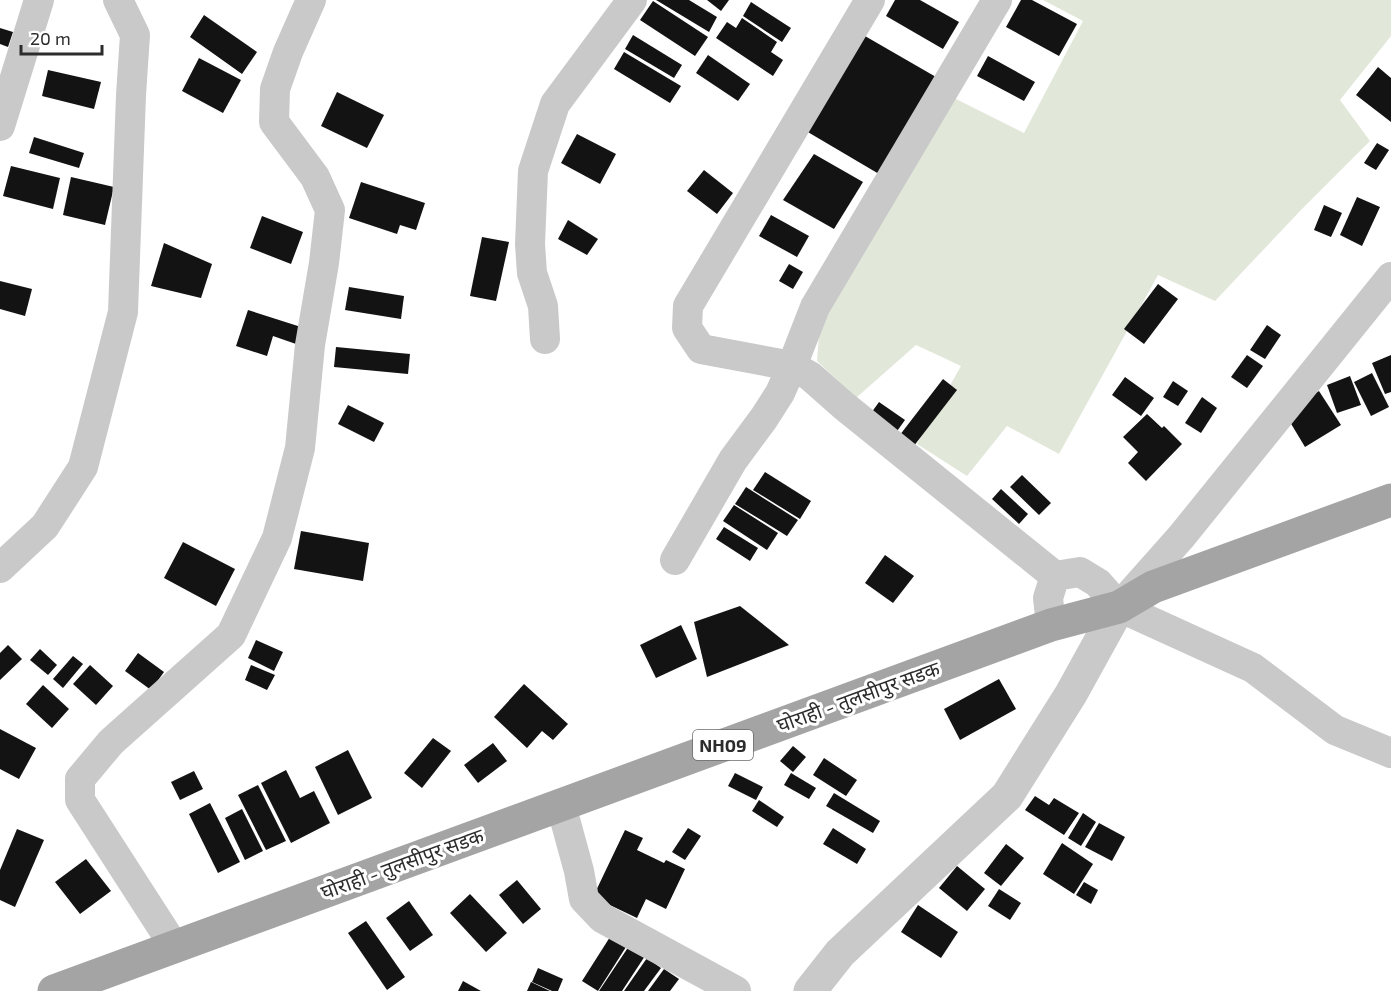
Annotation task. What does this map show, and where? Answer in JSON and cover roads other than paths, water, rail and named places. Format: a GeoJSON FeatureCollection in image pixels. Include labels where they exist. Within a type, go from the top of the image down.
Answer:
{"type":"FeatureCollection","features":[{"type":"Feature","properties":{"kind":"main road","name":"घोराही - तुलसीपुर सडक"},"geometry":{"type":"LineString","coordinates":[[54,991],[1051,625],[1119,607],[1153,587],[1391,500]]}},
{"type":"Feature","properties":{"kind":"street"},"geometry":{"type":"LineString","coordinates":[[0,126],[39,0]]}},
{"type":"Feature","properties":{"kind":"street"},"geometry":{"type":"LineString","coordinates":[[0,568],[45,526],[83,466],[123,312],[135,35],[118,0]]}},
{"type":"Feature","properties":{"kind":"street"},"geometry":{"type":"LineString","coordinates":[[174,946],[80,800],[80,780],[111,742],[231,635],[277,538],[300,448],[310,345],[324,263],[330,210],[315,177],[274,123],[275,89],[288,52],[311,0]]}},
{"type":"Feature","properties":{"kind":"street"},"geometry":{"type":"LineString","coordinates":[[545,339],[543,306],[532,273],[533,171],[555,104],[632,0]]}},
{"type":"Feature","properties":{"kind":"street"},"geometry":{"type":"LineString","coordinates":[[870,0],[688,306],[687,328],[701,349],[792,366],[810,376],[1055,576],[1080,572],[1098,583],[1119,607],[1253,668],[1335,730],[1391,753]]}},
{"type":"Feature","properties":{"kind":"street"},"geometry":{"type":"LineString","coordinates":[[675,560],[733,460],[780,393],[816,307],[997,0]]}},
{"type":"Feature","properties":{"kind":"street"},"geometry":{"type":"LineString","coordinates":[[810,991],[840,953],[1007,796],[1071,694],[1119,607],[1180,537],[1391,277]]}},
{"type":"Feature","properties":{"kind":"street"},"geometry":{"type":"LineString","coordinates":[[1051,625],[1048,598],[1055,576]]}},
{"type":"Feature","properties":{"kind":"street"},"geometry":{"type":"LineString","coordinates":[[561,805],[585,899],[602,918],[736,991]]}}]}
